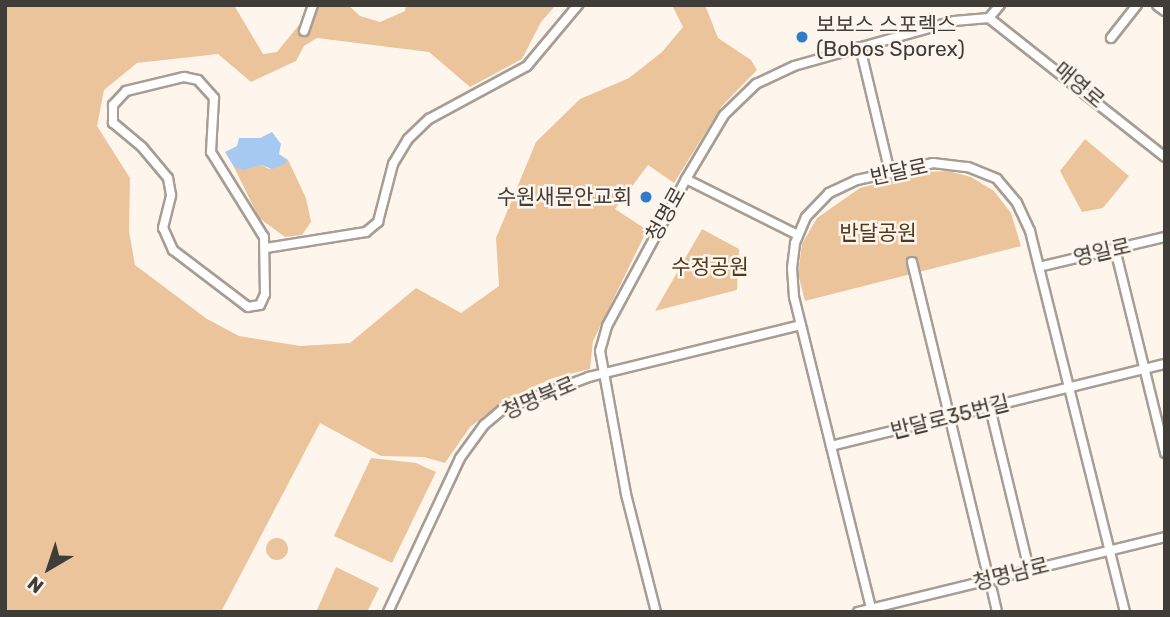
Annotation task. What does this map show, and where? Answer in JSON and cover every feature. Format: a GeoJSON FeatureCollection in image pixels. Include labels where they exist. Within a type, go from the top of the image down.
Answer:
{"type":"FeatureCollection","features":[{"type":"Feature","properties":{"kind":"main road"},"geometry":{"type":"LineString","coordinates":[[1158,5],[1165,10]]}},
{"type":"Feature","properties":{"kind":"street"},"geometry":{"type":"LineString","coordinates":[[304,31],[313,5]]}},
{"type":"Feature","properties":{"kind":"street"},"geometry":{"type":"LineString","coordinates":[[266,248],[366,232],[378,222],[393,164],[408,139],[429,120],[527,66],[578,5]]}},
{"type":"Feature","properties":{"kind":"street"},"geometry":{"type":"LineString","coordinates":[[989,18],[1000,5]]}},
{"type":"Feature","properties":{"kind":"street"},"geometry":{"type":"LineString","coordinates":[[1111,38],[1137,5]]}},
{"type":"Feature","properties":{"kind":"street","name":"청명로"},"geometry":{"type":"LineString","coordinates":[[656,612],[601,374],[600,351],[607,326],[686,179],[724,115],[756,84],[794,66],[860,47],[954,21],[989,18]]}},
{"type":"Feature","properties":{"kind":"street","name":"매영로"},"geometry":{"type":"LineString","coordinates":[[989,18],[1165,157]]}},
{"type":"Feature","properties":{"kind":"street"},"geometry":{"type":"LineString","coordinates":[[860,47],[890,173]]}},
{"type":"Feature","properties":{"kind":"street"},"geometry":{"type":"LineString","coordinates":[[184,77],[206,87],[216,110],[210,131],[211,152],[240,193],[266,248],[265,294],[260,305],[248,307],[173,250],[163,228],[170,195],[168,178],[142,146],[113,123],[113,105],[127,92],[184,77]]}},
{"type":"Feature","properties":{"kind":"street","name":"반달로"},"geometry":{"type":"LineString","coordinates":[[872,610],[801,325],[792,268],[798,235],[806,217],[829,193],[890,173],[933,163],[968,167],[997,179],[1017,203],[1039,267],[1125,612]]}},
{"type":"Feature","properties":{"kind":"street"},"geometry":{"type":"LineString","coordinates":[[686,179],[798,235]]}},
{"type":"Feature","properties":{"kind":"street","name":"영일로"},"geometry":{"type":"LineString","coordinates":[[1039,267],[1165,237]]}},
{"type":"Feature","properties":{"kind":"street"},"geometry":{"type":"LineString","coordinates":[[1115,249],[1165,453]]}},
{"type":"Feature","properties":{"kind":"street"},"geometry":{"type":"LineString","coordinates":[[912,262],[986,568]]}},
{"type":"Feature","properties":{"kind":"street","name":"청명북로"},"geometry":{"type":"LineString","coordinates":[[388,612],[460,458],[484,425],[503,409],[542,392],[601,374],[801,325]]}},
{"type":"Feature","properties":{"kind":"street","name":"반달로35번길"},"geometry":{"type":"LineString","coordinates":[[831,446],[1165,364]]}},
{"type":"Feature","properties":{"kind":"street"},"geometry":{"type":"LineString","coordinates":[[990,408],[1029,569]]}},
{"type":"Feature","properties":{"kind":"street","name":"청명남로"},"geometry":{"type":"LineString","coordinates":[[858,612],[1165,537]]}},
{"type":"Feature","properties":{"kind":"street"},"geometry":{"type":"LineString","coordinates":[[992,590],[997,612]]}},
{"type":"Feature","properties":{"kind":"green space"},"geometry":{"type":"Polygon","coordinates":[[[5,5],[234,5],[263,54],[277,52],[299,25],[302,33],[308,32],[318,5],[348,5],[360,16],[380,22],[405,11],[406,5],[556,5],[541,22],[522,59],[470,87],[429,52],[317,38],[304,46],[296,61],[251,82],[218,54],[137,63],[104,90],[97,126],[130,178],[129,231],[135,265],[207,319],[239,336],[300,346],[350,343],[416,288],[461,313],[499,286],[496,238],[536,142],[580,99],[629,78],[662,52],[683,27],[672,5],[705,5],[718,38],[751,60],[757,70],[722,106],[674,183],[648,165],[615,209],[647,230],[593,341],[590,369],[553,378],[502,402],[470,427],[445,463],[424,457],[381,456],[320,423],[221,612],[5,612],[5,5]]]}},
{"type":"Feature","properties":{"kind":"green space"},"geometry":{"type":"Polygon","coordinates":[[[1085,139],[1129,176],[1103,208],[1082,212],[1060,171],[1085,139]]]}},
{"type":"Feature","properties":{"kind":"green space"},"geometry":{"type":"Polygon","coordinates":[[[288,160],[306,198],[311,222],[302,235],[285,237],[259,218],[234,167],[261,165],[269,169],[288,160]]]}},
{"type":"Feature","properties":{"kind":"green space","name":"반달공원"},"geometry":{"type":"Polygon","coordinates":[[[949,171],[971,177],[994,191],[1011,213],[1021,246],[805,301],[798,274],[802,244],[817,218],[860,188],[924,172],[949,171]]]}},
{"type":"Feature","properties":{"kind":"green space","name":"수정공원"},"geometry":{"type":"Polygon","coordinates":[[[702,229],[739,249],[737,290],[655,311],[702,229]]]}},
{"type":"Feature","properties":{"kind":"green space"},"geometry":{"type":"Polygon","coordinates":[[[371,458],[416,463],[436,472],[392,563],[334,536],[371,458]]]}},
{"type":"Feature","properties":{"kind":"green space"},"geometry":{"type":"Polygon","coordinates":[[[277,538],[285,541],[288,549],[285,557],[277,560],[269,557],[266,549],[269,541],[277,538]]]}},
{"type":"Feature","properties":{"kind":"green space"},"geometry":{"type":"Polygon","coordinates":[[[336,567],[379,588],[367,612],[316,612],[336,567]]]}},
{"type":"Feature","properties":{"kind":"water"},"geometry":{"type":"Polygon","coordinates":[[[272,132],[281,144],[279,154],[288,160],[285,164],[272,169],[261,165],[244,170],[234,167],[225,152],[237,146],[239,138],[260,138],[272,132]]]}},
{"type":"Feature","properties":{"kind":"place","name":"보보스 스포렉스 (Bobos Sporex)"},"geometry":{"type":"Point","coordinates":[802,37]}},
{"type":"Feature","properties":{"kind":"place","name":"수원새문안교회"},"geometry":{"type":"Point","coordinates":[646,197]}}]}
